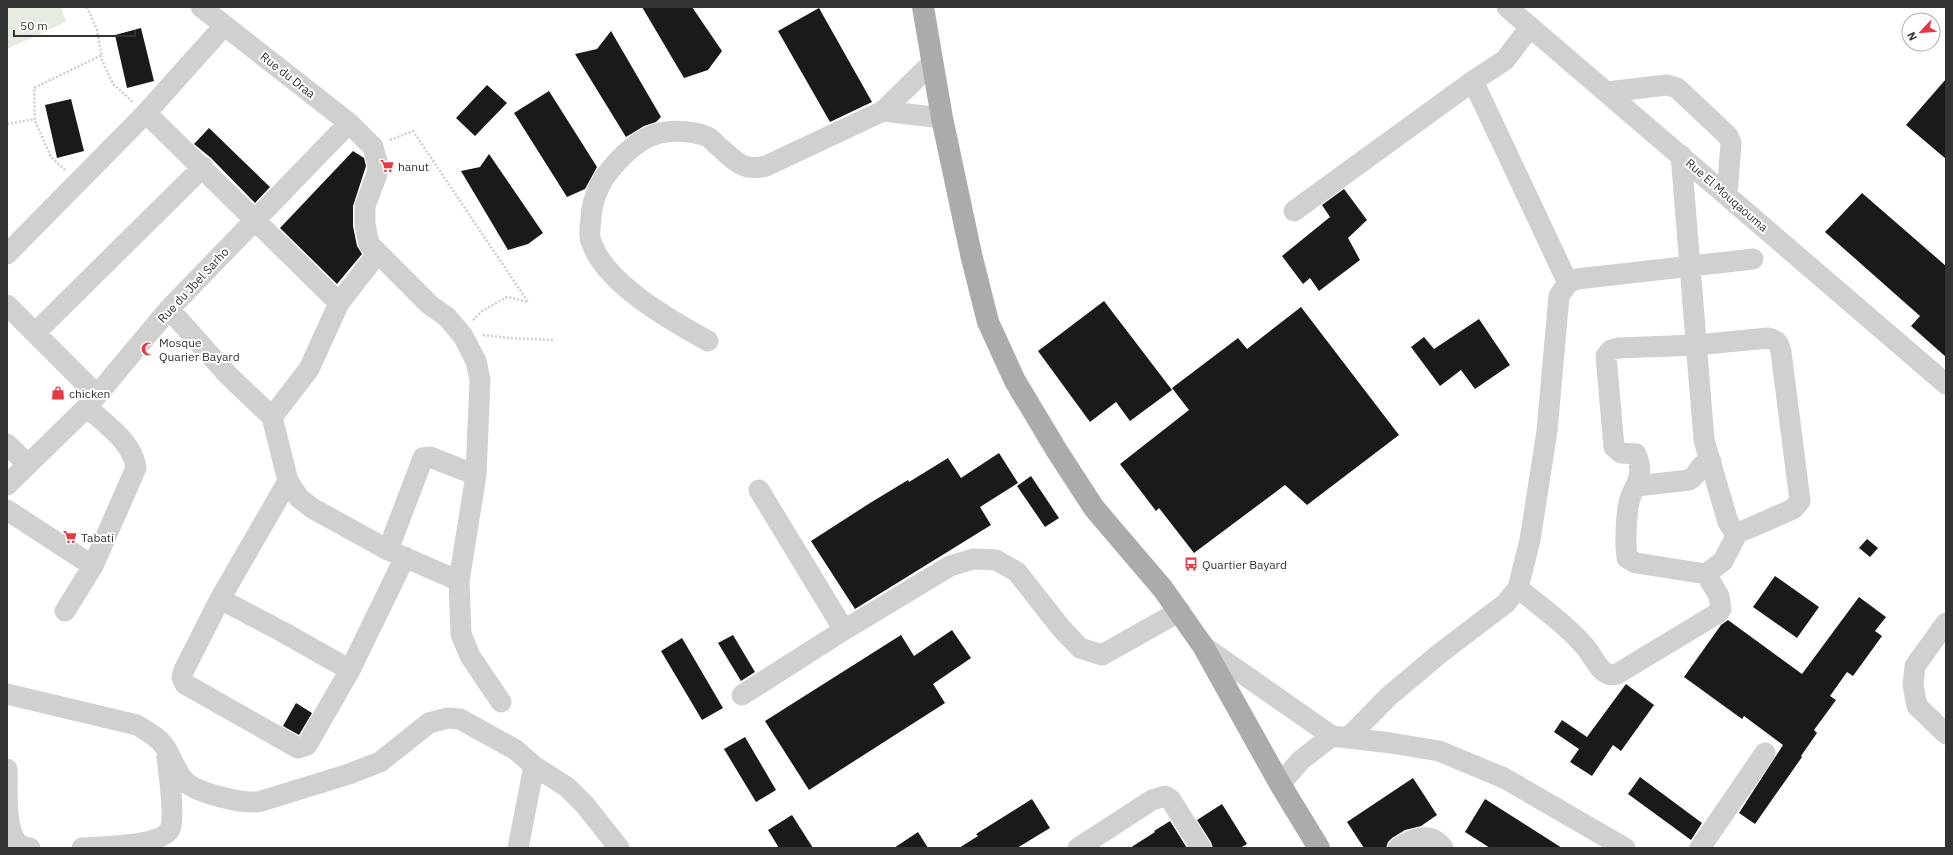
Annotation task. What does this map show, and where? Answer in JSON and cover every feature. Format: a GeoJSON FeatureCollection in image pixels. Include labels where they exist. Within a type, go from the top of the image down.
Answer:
{"type":"FeatureCollection","features":[{"type":"Feature","properties":{"kind":"main road"},"geometry":{"type":"LineString","coordinates":[[923,7],[942,118],[970,254],[988,322],[1015,381],[1057,451],[1094,508],[1180,611],[1204,646],[1280,784],[1319,848]]}},
{"type":"Feature","properties":{"kind":"street","name":"Rue du Draa"},"geometry":{"type":"LineString","coordinates":[[201,7],[350,123],[373,147]]}},
{"type":"Feature","properties":{"kind":"street","name":"Rue El Mouqaouma"},"geometry":{"type":"LineString","coordinates":[[1507,7],[1946,384]]}},
{"type":"Feature","properties":{"kind":"street"},"geometry":{"type":"LineString","coordinates":[[7,254],[146,113],[224,26]]}},
{"type":"Feature","properties":{"kind":"street"},"geometry":{"type":"LineString","coordinates":[[1294,211],[1473,81],[1505,60],[1530,27]]}},
{"type":"Feature","properties":{"kind":"street"},"geometry":{"type":"LineString","coordinates":[[708,341],[665,316],[619,282],[596,253],[590,239],[592,206],[604,177],[623,154],[650,136],[666,132],[688,132],[709,137],[740,165],[754,169],[766,166],[883,111],[932,64]]}},
{"type":"Feature","properties":{"kind":"street"},"geometry":{"type":"LineString","coordinates":[[1473,81],[1568,283]]}},
{"type":"Feature","properties":{"kind":"street"},"geometry":{"type":"LineString","coordinates":[[1607,92],[1667,85],[1676,88],[1728,136],[1732,143],[1727,195]]}},
{"type":"Feature","properties":{"kind":"street"},"geometry":{"type":"LineString","coordinates":[[883,111],[942,118]]}},
{"type":"Feature","properties":{"kind":"street"},"geometry":{"type":"LineString","coordinates":[[146,113],[203,167],[339,303]]}},
{"type":"Feature","properties":{"kind":"street","name":"Rue du Jbel Sarho"},"geometry":{"type":"LineString","coordinates":[[7,485],[92,401],[169,309],[350,123]]}},
{"type":"Feature","properties":{"kind":"street"},"geometry":{"type":"LineString","coordinates":[[373,147],[377,160],[377,174],[365,206],[365,224],[369,244],[377,254],[430,305],[447,317],[459,332],[476,361],[480,380],[476,475],[459,580],[461,634],[465,646],[501,702]]}},
{"type":"Feature","properties":{"kind":"street"},"geometry":{"type":"LineString","coordinates":[[1681,155],[1704,440],[1728,522],[1733,530],[1738,532]]}},
{"type":"Feature","properties":{"kind":"street"},"geometry":{"type":"LineString","coordinates":[[35,333],[203,167]]}},
{"type":"Feature","properties":{"kind":"street"},"geometry":{"type":"LineString","coordinates":[[272,418],[309,368],[339,303],[377,254]]}},
{"type":"Feature","properties":{"kind":"street"},"geometry":{"type":"LineString","coordinates":[[1280,784],[1301,760],[1340,737],[1439,654],[1506,603],[1518,588],[1530,540],[1547,431],[1560,296],[1568,283],[1577,279],[1753,259]]}},
{"type":"Feature","properties":{"kind":"street"},"geometry":{"type":"LineString","coordinates":[[7,305],[35,333],[92,401],[122,439],[135,460],[136,468],[93,566],[65,611]]}},
{"type":"Feature","properties":{"kind":"street"},"geometry":{"type":"LineString","coordinates":[[169,309],[228,374],[272,418],[288,482],[299,498],[312,508],[396,554],[459,580]]}},
{"type":"Feature","properties":{"kind":"street"},"geometry":{"type":"LineString","coordinates":[[1768,338],[1776,339],[1780,344],[1800,501],[1793,509],[1738,532],[1723,560],[1706,574],[1642,564],[1627,558],[1628,507],[1632,493],[1637,486],[1640,480],[1636,454],[1621,453],[1614,447],[1606,356],[1611,350],[1618,348],[1696,345],[1768,338]]}},
{"type":"Feature","properties":{"kind":"street"},"geometry":{"type":"LineString","coordinates":[[7,444],[27,464]]}},
{"type":"Feature","properties":{"kind":"street"},"geometry":{"type":"LineString","coordinates":[[288,482],[220,599],[184,670],[182,681],[298,748],[307,745],[311,740],[350,670],[396,554],[423,458],[430,457],[476,475]]}},
{"type":"Feature","properties":{"kind":"street"},"geometry":{"type":"LineString","coordinates":[[1637,486],[1689,480],[1694,478],[1699,468],[1711,460]]}},
{"type":"Feature","properties":{"kind":"street"},"geometry":{"type":"LineString","coordinates":[[758,490],[844,630]]}},
{"type":"Feature","properties":{"kind":"street"},"geometry":{"type":"LineString","coordinates":[[7,510],[93,566]]}},
{"type":"Feature","properties":{"kind":"street"},"geometry":{"type":"LineString","coordinates":[[742,695],[844,630],[950,566],[973,559],[996,560],[1018,572],[1061,628],[1080,648],[1102,655],[1180,611]]}},
{"type":"Feature","properties":{"kind":"street"},"geometry":{"type":"LineString","coordinates":[[1518,588],[1569,631],[1587,649],[1605,674],[1611,676],[1617,674],[1718,613],[1721,604],[1719,596],[1706,574]]}},
{"type":"Feature","properties":{"kind":"street"},"geometry":{"type":"LineString","coordinates":[[220,599],[350,670]]}},
{"type":"Feature","properties":{"kind":"street"},"geometry":{"type":"LineString","coordinates":[[1946,624],[1915,666],[1913,685],[1917,706],[1946,734]]}},
{"type":"Feature","properties":{"kind":"street"},"geometry":{"type":"LineString","coordinates":[[1204,646],[1340,737],[1391,743],[1439,751],[1504,778],[1625,848]]}},
{"type":"Feature","properties":{"kind":"street"},"geometry":{"type":"LineString","coordinates":[[7,694],[137,725],[154,735],[166,749],[178,772],[186,783],[197,789],[223,797],[248,802],[257,802],[268,799],[349,774],[380,762],[429,723],[448,718],[460,719],[516,750],[534,766],[567,787],[585,805],[619,848]]}},
{"type":"Feature","properties":{"kind":"street"},"geometry":{"type":"LineString","coordinates":[[82,848],[143,842],[158,838],[167,833],[171,827],[171,791],[166,749]]}},
{"type":"Feature","properties":{"kind":"street"},"geometry":{"type":"LineString","coordinates":[[1700,848],[1765,753]]}},
{"type":"Feature","properties":{"kind":"street"},"geometry":{"type":"LineString","coordinates":[[518,848],[534,766]]}},
{"type":"Feature","properties":{"kind":"street"},"geometry":{"type":"LineString","coordinates":[[7,769],[8,823],[12,835],[21,846],[30,848]]}},
{"type":"Feature","properties":{"kind":"street"},"geometry":{"type":"LineString","coordinates":[[1078,848],[1152,800],[1165,796],[1172,800],[1201,848]]}},
{"type":"Feature","properties":{"kind":"street"},"geometry":{"type":"LineString","coordinates":[[1398,848],[1409,841],[1427,837],[1439,842],[1443,848]]}},
{"type":"Feature","properties":{"kind":"path"},"geometry":{"type":"LineString","coordinates":[[87,7],[97,30],[102,60],[113,84],[146,113]]}},
{"type":"Feature","properties":{"kind":"path"},"geometry":{"type":"LineString","coordinates":[[77,183],[52,157],[35,119],[34,88],[100,56],[102,60]]}},
{"type":"Feature","properties":{"kind":"path"},"geometry":{"type":"LineString","coordinates":[[7,124],[35,119]]}},
{"type":"Feature","properties":{"kind":"path"},"geometry":{"type":"LineString","coordinates":[[373,147],[413,131],[528,302],[507,297],[482,311],[459,332]]}},
{"type":"Feature","properties":{"kind":"path"},"geometry":{"type":"LineString","coordinates":[[459,332],[509,338],[553,340]]}},
{"type":"Feature","properties":{"kind":"shaded area"},"geometry":{"type":"Polygon","coordinates":[[[7,7],[61,7],[66,22],[7,49],[7,7]]]}},
{"type":"Feature","properties":{"kind":"building"},"geometry":{"type":"Polygon","coordinates":[[[642,7],[692,7],[722,51],[708,70],[684,78],[642,7]]]}},
{"type":"Feature","properties":{"kind":"building"},"geometry":{"type":"Polygon","coordinates":[[[819,8],[872,102],[830,122],[778,31],[819,8]]]}},
{"type":"Feature","properties":{"kind":"building"},"geometry":{"type":"Polygon","coordinates":[[[141,28],[154,81],[127,88],[115,35],[141,28]]]}},
{"type":"Feature","properties":{"kind":"building"},"geometry":{"type":"Polygon","coordinates":[[[611,31],[661,117],[656,122],[644,126],[626,137],[575,54],[597,49],[611,31]]]}},
{"type":"Feature","properties":{"kind":"building"},"geometry":{"type":"Polygon","coordinates":[[[1946,79],[1946,159],[1906,125],[1946,79]]]}},
{"type":"Feature","properties":{"kind":"building"},"geometry":{"type":"Polygon","coordinates":[[[487,85],[507,103],[475,136],[456,118],[487,85]]]}},
{"type":"Feature","properties":{"kind":"building"},"geometry":{"type":"Polygon","coordinates":[[[549,91],[597,167],[585,189],[567,197],[514,113],[549,91]]]}},
{"type":"Feature","properties":{"kind":"building"},"geometry":{"type":"Polygon","coordinates":[[[71,99],[84,151],[57,158],[45,105],[71,99]]]}},
{"type":"Feature","properties":{"kind":"building"},"geometry":{"type":"Polygon","coordinates":[[[209,128],[270,187],[255,203],[211,158],[194,144],[209,128]]]}},
{"type":"Feature","properties":{"kind":"building"},"geometry":{"type":"Polygon","coordinates":[[[353,151],[364,158],[366,166],[353,206],[353,226],[357,246],[362,254],[337,284],[280,228],[353,151]]]}},
{"type":"Feature","properties":{"kind":"building"},"geometry":{"type":"Polygon","coordinates":[[[489,154],[543,233],[528,244],[508,250],[461,171],[480,167],[489,154]]]}},
{"type":"Feature","properties":{"kind":"building"},"geometry":{"type":"Polygon","coordinates":[[[1344,189],[1367,220],[1348,238],[1360,260],[1319,291],[1310,278],[1303,284],[1282,256],[1330,217],[1322,205],[1344,189]]]}},
{"type":"Feature","properties":{"kind":"building"},"geometry":{"type":"Polygon","coordinates":[[[1862,193],[1946,266],[1946,357],[1911,326],[1920,316],[1825,232],[1862,193]]]}},
{"type":"Feature","properties":{"kind":"building"},"geometry":{"type":"Polygon","coordinates":[[[1104,301],[1172,390],[1130,421],[1116,402],[1090,422],[1038,351],[1104,301]]]}},
{"type":"Feature","properties":{"kind":"building"},"geometry":{"type":"Polygon","coordinates":[[[1301,307],[1399,435],[1307,505],[1285,485],[1194,553],[1159,508],[1156,511],[1120,464],[1189,410],[1172,388],[1238,338],[1247,349],[1301,307]]]}},
{"type":"Feature","properties":{"kind":"building"},"geometry":{"type":"Polygon","coordinates":[[[1479,319],[1510,365],[1475,389],[1461,370],[1440,386],[1411,347],[1424,337],[1434,349],[1479,319]]]}},
{"type":"Feature","properties":{"kind":"building"},"geometry":{"type":"Polygon","coordinates":[[[999,453],[1018,483],[980,507],[991,525],[855,609],[811,541],[870,503],[908,480],[909,482],[948,458],[961,478],[999,453]]]}},
{"type":"Feature","properties":{"kind":"building"},"geometry":{"type":"Polygon","coordinates":[[[1031,476],[1059,518],[1045,527],[1017,486],[1031,476]]]}},
{"type":"Feature","properties":{"kind":"building"},"geometry":{"type":"Polygon","coordinates":[[[1867,539],[1878,548],[1870,557],[1859,548],[1867,539]]]}},
{"type":"Feature","properties":{"kind":"building"},"geometry":{"type":"Polygon","coordinates":[[[1775,576],[1819,607],[1797,638],[1753,607],[1775,576]]]}},
{"type":"Feature","properties":{"kind":"building"},"geometry":{"type":"Polygon","coordinates":[[[1859,597],[1886,617],[1875,631],[1882,636],[1853,676],[1847,672],[1830,696],[1836,700],[1814,730],[1817,733],[1755,824],[1739,813],[1783,745],[1744,716],[1742,719],[1684,677],[1721,625],[1728,620],[1802,674],[1859,597]]]}},
{"type":"Feature","properties":{"kind":"building"},"geometry":{"type":"Polygon","coordinates":[[[952,630],[971,658],[933,684],[945,703],[809,790],[765,721],[901,635],[914,656],[952,630]]]}},
{"type":"Feature","properties":{"kind":"building"},"geometry":{"type":"Polygon","coordinates":[[[733,635],[755,672],[741,681],[718,643],[733,635]]]}},
{"type":"Feature","properties":{"kind":"building"},"geometry":{"type":"Polygon","coordinates":[[[682,638],[723,708],[702,720],[661,651],[682,638]]]}},
{"type":"Feature","properties":{"kind":"building"},"geometry":{"type":"Polygon","coordinates":[[[1626,684],[1654,705],[1621,751],[1613,745],[1592,776],[1570,762],[1579,749],[1554,732],[1562,720],[1587,737],[1626,684]]]}},
{"type":"Feature","properties":{"kind":"building"},"geometry":{"type":"Polygon","coordinates":[[[296,703],[312,713],[299,735],[283,726],[296,703]]]}},
{"type":"Feature","properties":{"kind":"building"},"geometry":{"type":"Polygon","coordinates":[[[745,737],[776,790],[756,802],[724,749],[745,737]]]}},
{"type":"Feature","properties":{"kind":"building"},"geometry":{"type":"Polygon","coordinates":[[[1640,777],[1702,823],[1691,840],[1628,794],[1640,777]]]}},
{"type":"Feature","properties":{"kind":"building"},"geometry":{"type":"Polygon","coordinates":[[[1413,778],[1437,815],[1421,826],[1405,830],[1392,838],[1388,842],[1386,848],[1364,848],[1347,822],[1413,778]]]}},
{"type":"Feature","properties":{"kind":"building"},"geometry":{"type":"Polygon","coordinates":[[[1032,799],[1050,828],[1017,848],[959,848],[978,836],[976,834],[1032,799]]]}},
{"type":"Feature","properties":{"kind":"building"},"geometry":{"type":"Polygon","coordinates":[[[1485,799],[1562,848],[1490,848],[1465,832],[1485,799]]]}},
{"type":"Feature","properties":{"kind":"building"},"geometry":{"type":"Polygon","coordinates":[[[1222,804],[1247,844],[1240,848],[1213,848],[1211,842],[1197,820],[1222,804]]]}},
{"type":"Feature","properties":{"kind":"building"},"geometry":{"type":"Polygon","coordinates":[[[792,815],[813,848],[779,848],[768,830],[792,815]]]}},
{"type":"Feature","properties":{"kind":"building"},"geometry":{"type":"Polygon","coordinates":[[[1170,821],[1187,848],[1130,848],[1155,832],[1154,831],[1170,821]]]}},
{"type":"Feature","properties":{"kind":"building"},"geometry":{"type":"Polygon","coordinates":[[[918,832],[928,848],[894,848],[918,832]]]}},
{"type":"Feature","properties":{"kind":"place","name":"hanut"},"geometry":{"type":"Point","coordinates":[387,166]}},
{"type":"Feature","properties":{"kind":"place","name":"Mosque Quarier Bayard"},"geometry":{"type":"Point","coordinates":[148,349]}},
{"type":"Feature","properties":{"kind":"place","name":"chicken"},"geometry":{"type":"Point","coordinates":[58,393]}},
{"type":"Feature","properties":{"kind":"place","name":"Tabati"},"geometry":{"type":"Point","coordinates":[70,537]}},
{"type":"Feature","properties":{"kind":"place","name":"Quartier Bayard"},"geometry":{"type":"Point","coordinates":[1191,564]}}]}
